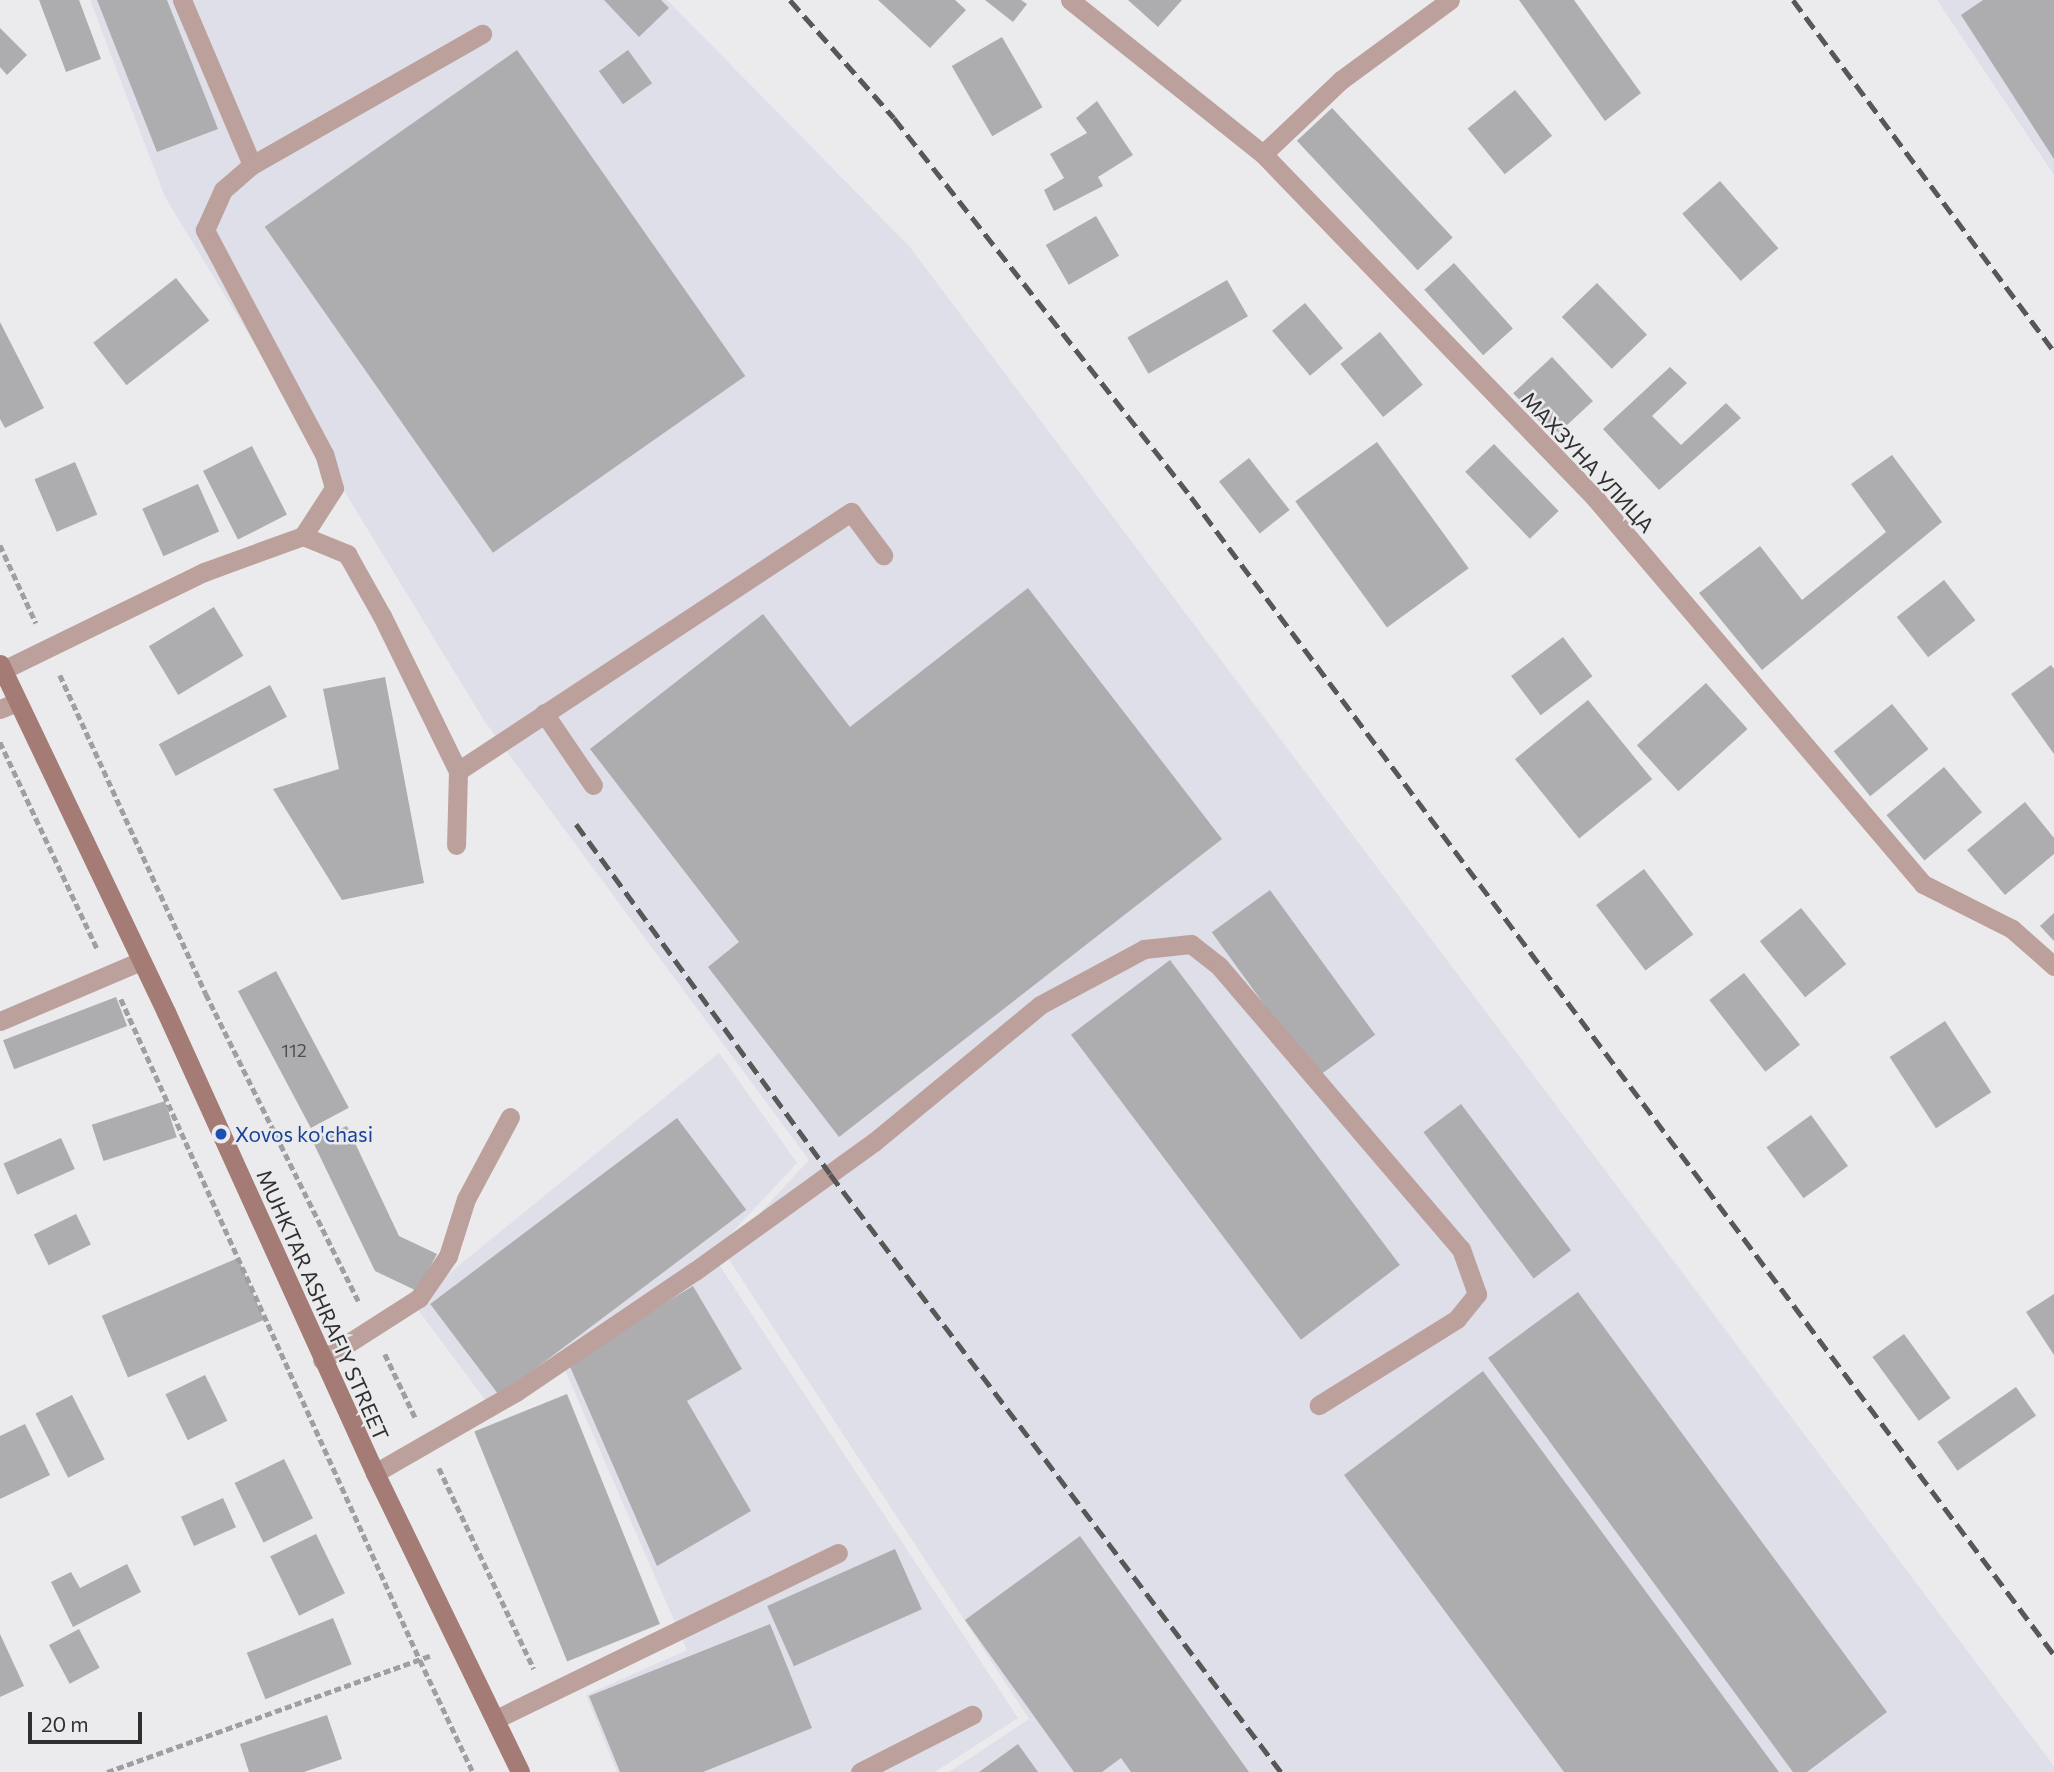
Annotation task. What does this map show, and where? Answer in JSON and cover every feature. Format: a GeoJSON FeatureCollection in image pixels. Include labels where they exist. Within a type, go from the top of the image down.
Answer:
{"type":"FeatureCollection","features":[{"type":"Feature","properties":{"kind":"main road","name":"MUHKTAR ASHRAFIY STREET"},"geometry":{"type":"LineString","coordinates":[[1,667],[8,706],[141,961],[322,1360],[520,1772]]}},
{"type":"Feature","properties":{"kind":"street"},"geometry":{"type":"LineString","coordinates":[[182,0],[252,165]]}},
{"type":"Feature","properties":{"kind":"street","name":"МАХЗУНА УЛИЦА"},"geometry":{"type":"LineString","coordinates":[[1070,0],[1263,154],[1595,498],[1910,872],[1923,884],[2012,929],[2054,966]]}},
{"type":"Feature","properties":{"kind":"street"},"geometry":{"type":"LineString","coordinates":[[1263,154],[1341,80],[1450,0]]}},
{"type":"Feature","properties":{"kind":"street"},"geometry":{"type":"LineString","coordinates":[[1,667],[48,649],[205,572],[303,536],[334,488],[324,454],[205,230],[223,190],[252,165],[482,34]]}},
{"type":"Feature","properties":{"kind":"street"},"geometry":{"type":"LineString","coordinates":[[458,771],[851,512],[883,555]]}},
{"type":"Feature","properties":{"kind":"street"},"geometry":{"type":"LineString","coordinates":[[303,536],[347,554],[382,616],[458,771],[456,845]]}},
{"type":"Feature","properties":{"kind":"street"},"geometry":{"type":"LineString","coordinates":[[544,713],[593,785]]}},
{"type":"Feature","properties":{"kind":"street"},"geometry":{"type":"LineString","coordinates":[[375,1473],[516,1392],[695,1271],[874,1142],[1040,1005],[1144,950],[1191,944],[1219,966],[1461,1249],[1478,1294],[1457,1319],[1320,1405]]}},
{"type":"Feature","properties":{"kind":"street"},"geometry":{"type":"LineString","coordinates":[[0,1021],[141,961]]}},
{"type":"Feature","properties":{"kind":"street"},"geometry":{"type":"LineString","coordinates":[[322,1360],[419,1298],[448,1256],[466,1199],[510,1117]]}},
{"type":"Feature","properties":{"kind":"street"},"geometry":{"type":"LineString","coordinates":[[496,1719],[838,1553]]}},
{"type":"Feature","properties":{"kind":"street"},"geometry":{"type":"LineString","coordinates":[[860,1772],[972,1714]]}},
{"type":"Feature","properties":{"kind":"path"},"geometry":{"type":"LineString","coordinates":[[0,545],[206,994],[372,1328],[546,1695]]}},
{"type":"Feature","properties":{"kind":"path"},"geometry":{"type":"LineString","coordinates":[[0,742],[110,974],[419,1660],[473,1772]]}},
{"type":"Feature","properties":{"kind":"path"},"geometry":{"type":"LineString","coordinates":[[199,997],[206,994]]}},
{"type":"Feature","properties":{"kind":"path"},"geometry":{"type":"LineString","coordinates":[[107,1772],[460,1646]]}},
{"type":"Feature","properties":{"kind":"shaded area"},"geometry":{"type":"Polygon","coordinates":[[[90,0],[667,0],[909,246],[2054,1766],[2054,1772],[949,1772],[1029,1719],[724,1252],[809,1160],[485,722],[165,197],[90,0]]]}},
{"type":"Feature","properties":{"kind":"shaded area"},"geometry":{"type":"Polygon","coordinates":[[[1937,0],[2054,0],[2054,175],[1937,0]]]}},
{"type":"Feature","properties":{"kind":"shaded area"},"geometry":{"type":"Polygon","coordinates":[[[719,1053],[797,1163],[712,1254],[1018,1718],[935,1772],[617,1772],[586,1695],[687,1650],[564,1368],[492,1409],[413,1303],[719,1053]]]}},
{"type":"Feature","properties":{"kind":"building"},"geometry":{"type":"Polygon","coordinates":[[[39,0],[79,0],[101,59],[66,72],[39,0]]]}},
{"type":"Feature","properties":{"kind":"building"},"geometry":{"type":"Polygon","coordinates":[[[97,0],[167,0],[218,129],[157,152],[97,0]]]}},
{"type":"Feature","properties":{"kind":"building"},"geometry":{"type":"Polygon","coordinates":[[[604,0],[661,0],[669,8],[639,37],[604,0]]]}},
{"type":"Feature","properties":{"kind":"building"},"geometry":{"type":"Polygon","coordinates":[[[878,0],[955,0],[966,10],[930,48],[878,0]]]}},
{"type":"Feature","properties":{"kind":"building"},"geometry":{"type":"Polygon","coordinates":[[[985,0],[1021,0],[1027,4],[1013,22],[985,0]]]}},
{"type":"Feature","properties":{"kind":"building"},"geometry":{"type":"Polygon","coordinates":[[[1128,0],[1182,0],[1158,27],[1128,0]]]}},
{"type":"Feature","properties":{"kind":"building"},"geometry":{"type":"Polygon","coordinates":[[[1519,0],[1574,0],[1641,93],[1605,121],[1519,0]]]}},
{"type":"Feature","properties":{"kind":"building"},"geometry":{"type":"Polygon","coordinates":[[[1983,0],[2054,0],[2054,159],[1961,15],[1983,0]]]}},
{"type":"Feature","properties":{"kind":"building"},"geometry":{"type":"Polygon","coordinates":[[[0,28],[27,55],[7,75],[0,67],[0,28]]]}},
{"type":"Feature","properties":{"kind":"building"},"geometry":{"type":"Polygon","coordinates":[[[1002,37],[1042,107],[992,136],[952,66],[1002,37]]]}},
{"type":"Feature","properties":{"kind":"building"},"geometry":{"type":"Polygon","coordinates":[[[517,50],[745,376],[493,553],[265,227],[517,50]]]}},
{"type":"Feature","properties":{"kind":"building"},"geometry":{"type":"Polygon","coordinates":[[[628,50],[652,83],[623,104],[599,71],[628,50]]]}},
{"type":"Feature","properties":{"kind":"building"},"geometry":{"type":"Polygon","coordinates":[[[1515,90],[1552,136],[1505,174],[1468,128],[1515,90]]]}},
{"type":"Feature","properties":{"kind":"building"},"geometry":{"type":"Polygon","coordinates":[[[1097,101],[1133,155],[1098,177],[1103,186],[1054,211],[1044,190],[1064,178],[1050,154],[1087,133],[1076,118],[1097,101]]]}},
{"type":"Feature","properties":{"kind":"building"},"geometry":{"type":"Polygon","coordinates":[[[1332,108],[1453,237],[1418,270],[1297,141],[1332,108]]]}},
{"type":"Feature","properties":{"kind":"building"},"geometry":{"type":"Polygon","coordinates":[[[1720,181],[1778,248],[1741,281],[1682,214],[1720,181]]]}},
{"type":"Feature","properties":{"kind":"building"},"geometry":{"type":"Polygon","coordinates":[[[1096,216],[1119,256],[1069,285],[1046,245],[1096,216]]]}},
{"type":"Feature","properties":{"kind":"building"},"geometry":{"type":"Polygon","coordinates":[[[1454,263],[1513,328],[1483,355],[1424,290],[1454,263]]]}},
{"type":"Feature","properties":{"kind":"building"},"geometry":{"type":"Polygon","coordinates":[[[176,278],[209,321],[127,385],[93,343],[176,278]]]}},
{"type":"Feature","properties":{"kind":"building"},"geometry":{"type":"Polygon","coordinates":[[[1227,280],[1248,316],[1148,374],[1127,338],[1227,280]]]}},
{"type":"Feature","properties":{"kind":"building"},"geometry":{"type":"Polygon","coordinates":[[[1597,283],[1647,335],[1612,369],[1562,317],[1597,283]]]}},
{"type":"Feature","properties":{"kind":"building"},"geometry":{"type":"Polygon","coordinates":[[[1305,303],[1343,348],[1310,376],[1272,331],[1305,303]]]}},
{"type":"Feature","properties":{"kind":"building"},"geometry":{"type":"Polygon","coordinates":[[[0,322],[44,408],[5,428],[0,419],[0,322]]]}},
{"type":"Feature","properties":{"kind":"building"},"geometry":{"type":"Polygon","coordinates":[[[1380,332],[1423,385],[1383,417],[1340,364],[1380,332]]]}},
{"type":"Feature","properties":{"kind":"building"},"geometry":{"type":"Polygon","coordinates":[[[1552,357],[1593,401],[1554,437],[1513,393],[1552,357]]]}},
{"type":"Feature","properties":{"kind":"building"},"geometry":{"type":"Polygon","coordinates":[[[1670,367],[1687,383],[1652,416],[1681,445],[1726,403],[1741,418],[1659,490],[1603,429],[1670,367]]]}},
{"type":"Feature","properties":{"kind":"building"},"geometry":{"type":"Polygon","coordinates":[[[1377,442],[1469,568],[1387,628],[1295,501],[1377,442]]]}},
{"type":"Feature","properties":{"kind":"building"},"geometry":{"type":"Polygon","coordinates":[[[1494,444],[1559,511],[1530,539],[1465,472],[1494,444]]]}},
{"type":"Feature","properties":{"kind":"building"},"geometry":{"type":"Polygon","coordinates":[[[252,446],[287,515],[238,540],[203,471],[252,446]]]}},
{"type":"Feature","properties":{"kind":"building"},"geometry":{"type":"Polygon","coordinates":[[[1892,455],[1942,522],[1762,670],[1699,593],[1760,546],[1802,600],[1886,532],[1851,484],[1892,455]]]}},
{"type":"Feature","properties":{"kind":"building"},"geometry":{"type":"Polygon","coordinates":[[[1249,458],[1290,510],[1260,533],[1219,481],[1249,458]]]}},
{"type":"Feature","properties":{"kind":"building"},"geometry":{"type":"Polygon","coordinates":[[[75,462],[97,514],[57,532],[34,479],[75,462]]]}},
{"type":"Feature","properties":{"kind":"building"},"geometry":{"type":"Polygon","coordinates":[[[198,484],[219,532],[163,556],[142,509],[198,484]]]}},
{"type":"Feature","properties":{"kind":"building"},"geometry":{"type":"Polygon","coordinates":[[[1944,580],[1975,620],[1928,657],[1897,617],[1944,580]]]}},
{"type":"Feature","properties":{"kind":"building"},"geometry":{"type":"Polygon","coordinates":[[[1028,588],[1222,839],[839,1137],[708,967],[739,942],[590,749],[763,614],[850,727],[1028,588]]]}},
{"type":"Feature","properties":{"kind":"building"},"geometry":{"type":"Polygon","coordinates":[[[214,607],[243,656],[178,695],[149,646],[214,607]]]}},
{"type":"Feature","properties":{"kind":"building"},"geometry":{"type":"Polygon","coordinates":[[[1563,637],[1592,676],[1541,715],[1511,676],[1563,637]]]}},
{"type":"Feature","properties":{"kind":"building"},"geometry":{"type":"Polygon","coordinates":[[[2051,665],[2054,669],[2054,754],[2011,694],[2051,665]]]}},
{"type":"Feature","properties":{"kind":"building"},"geometry":{"type":"Polygon","coordinates":[[[385,677],[424,883],[342,900],[273,789],[339,769],[323,689],[385,677]]]}},
{"type":"Feature","properties":{"kind":"building"},"geometry":{"type":"Polygon","coordinates":[[[1706,683],[1747,729],[1678,791],[1637,745],[1706,683]]]}},
{"type":"Feature","properties":{"kind":"building"},"geometry":{"type":"Polygon","coordinates":[[[270,685],[287,717],[176,776],[159,744],[270,685]]]}},
{"type":"Feature","properties":{"kind":"building"},"geometry":{"type":"Polygon","coordinates":[[[1588,700],[1652,779],[1579,838],[1515,759],[1588,700]]]}},
{"type":"Feature","properties":{"kind":"building"},"geometry":{"type":"Polygon","coordinates":[[[1892,704],[1929,749],[1870,796],[1834,751],[1892,704]]]}},
{"type":"Feature","properties":{"kind":"building"},"geometry":{"type":"Polygon","coordinates":[[[1944,767],[1982,812],[1924,860],[1887,815],[1944,767]]]}},
{"type":"Feature","properties":{"kind":"building"},"geometry":{"type":"Polygon","coordinates":[[[2025,802],[2054,838],[2054,854],[2005,895],[1967,850],[2025,802]]]}},
{"type":"Feature","properties":{"kind":"building"},"geometry":{"type":"Polygon","coordinates":[[[1644,869],[1693,934],[1645,971],[1596,905],[1644,869]]]}},
{"type":"Feature","properties":{"kind":"building"},"geometry":{"type":"Polygon","coordinates":[[[1270,890],[1375,1035],[1317,1077],[1212,932],[1270,890]]]}},
{"type":"Feature","properties":{"kind":"building"},"geometry":{"type":"Polygon","coordinates":[[[1801,908],[1846,964],[1805,997],[1760,941],[1801,908]]]}},
{"type":"Feature","properties":{"kind":"building"},"geometry":{"type":"Polygon","coordinates":[[[2054,913],[2054,941],[2040,926],[2054,913]]]}},
{"type":"Feature","properties":{"kind":"building"},"geometry":{"type":"Polygon","coordinates":[[[1170,960],[1400,1265],[1301,1340],[1071,1035],[1170,960]]]}},
{"type":"Feature","properties":{"kind":"building"},"geometry":{"type":"Polygon","coordinates":[[[276,971],[349,1108],[311,1128],[238,991],[276,971]]]}},
{"type":"Feature","properties":{"kind":"building"},"geometry":{"type":"Polygon","coordinates":[[[1744,973],[1800,1045],[1765,1072],[1709,1000],[1744,973]]]}},
{"type":"Feature","properties":{"kind":"building"},"geometry":{"type":"Polygon","coordinates":[[[116,997],[127,1026],[14,1069],[3,1040],[116,997]]]}},
{"type":"Feature","properties":{"kind":"building"},"geometry":{"type":"Polygon","coordinates":[[[1945,1021],[1991,1092],[1936,1128],[1890,1057],[1945,1021]]]}},
{"type":"Feature","properties":{"kind":"building"},"geometry":{"type":"Polygon","coordinates":[[[165,1101],[177,1137],[104,1161],[92,1125],[165,1101]]]}},
{"type":"Feature","properties":{"kind":"building"},"geometry":{"type":"Polygon","coordinates":[[[1461,1104],[1571,1250],[1534,1278],[1423,1132],[1461,1104]]]}},
{"type":"Feature","properties":{"kind":"building"},"geometry":{"type":"Polygon","coordinates":[[[1811,1115],[1848,1166],[1804,1198],[1767,1147],[1811,1115]]]}},
{"type":"Feature","properties":{"kind":"building"},"geometry":{"type":"Polygon","coordinates":[[[677,1118],[746,1210],[499,1396],[430,1304],[677,1118]]]}},
{"type":"Feature","properties":{"kind":"building"},"geometry":{"type":"Polygon","coordinates":[[[347,1126],[399,1236],[437,1254],[417,1291],[375,1271],[312,1140],[347,1126]]]}},
{"type":"Feature","properties":{"kind":"building"},"geometry":{"type":"Polygon","coordinates":[[[61,1138],[75,1169],[17,1195],[3,1164],[61,1138]]]}},
{"type":"Feature","properties":{"kind":"building"},"geometry":{"type":"Polygon","coordinates":[[[76,1214],[91,1245],[49,1265],[34,1235],[76,1214]]]}},
{"type":"Feature","properties":{"kind":"building"},"geometry":{"type":"Polygon","coordinates":[[[238,1258],[264,1320],[128,1378],[102,1316],[238,1258]]]}},
{"type":"Feature","properties":{"kind":"building"},"geometry":{"type":"Polygon","coordinates":[[[693,1286],[742,1369],[687,1401],[751,1511],[657,1566],[568,1362],[693,1286]]]}},
{"type":"Feature","properties":{"kind":"building"},"geometry":{"type":"Polygon","coordinates":[[[1578,1292],[1887,1712],[1807,1772],[1793,1772],[1488,1358],[1578,1292]]]}},
{"type":"Feature","properties":{"kind":"building"},"geometry":{"type":"Polygon","coordinates":[[[2054,1294],[2054,1355],[2026,1312],[2054,1294]]]}},
{"type":"Feature","properties":{"kind":"building"},"geometry":{"type":"Polygon","coordinates":[[[1904,1334],[1950,1398],[1919,1421],[1872,1357],[1904,1334]]]}},
{"type":"Feature","properties":{"kind":"building"},"geometry":{"type":"Polygon","coordinates":[[[1483,1371],[1779,1772],[1564,1772],[1344,1475],[1483,1371]]]}},
{"type":"Feature","properties":{"kind":"building"},"geometry":{"type":"Polygon","coordinates":[[[205,1375],[227,1421],[188,1440],[165,1394],[205,1375]]]}},
{"type":"Feature","properties":{"kind":"building"},"geometry":{"type":"Polygon","coordinates":[[[2016,1387],[2036,1416],[1957,1471],[1937,1442],[2016,1387]]]}},
{"type":"Feature","properties":{"kind":"building"},"geometry":{"type":"Polygon","coordinates":[[[567,1394],[660,1624],[567,1661],[474,1431],[567,1394]]]}},
{"type":"Feature","properties":{"kind":"building"},"geometry":{"type":"Polygon","coordinates":[[[72,1395],[105,1459],[68,1478],[35,1414],[72,1395]]]}},
{"type":"Feature","properties":{"kind":"building"},"geometry":{"type":"Polygon","coordinates":[[[25,1424],[50,1475],[0,1499],[0,1436],[25,1424]]]}},
{"type":"Feature","properties":{"kind":"building"},"geometry":{"type":"Polygon","coordinates":[[[284,1459],[313,1518],[263,1542],[235,1483],[284,1459]]]}},
{"type":"Feature","properties":{"kind":"building"},"geometry":{"type":"Polygon","coordinates":[[[223,1498],[236,1527],[194,1546],[181,1517],[223,1498]]]}},
{"type":"Feature","properties":{"kind":"building"},"geometry":{"type":"Polygon","coordinates":[[[316,1534],[345,1593],[299,1616],[270,1556],[316,1534]]]}},
{"type":"Feature","properties":{"kind":"building"},"geometry":{"type":"Polygon","coordinates":[[[1080,1536],[1249,1772],[1131,1772],[1121,1758],[1102,1772],[1074,1772],[965,1620],[1080,1536]]]}},
{"type":"Feature","properties":{"kind":"building"},"geometry":{"type":"Polygon","coordinates":[[[895,1549],[922,1609],[794,1666],[767,1606],[895,1549]]]}},
{"type":"Feature","properties":{"kind":"building"},"geometry":{"type":"Polygon","coordinates":[[[127,1564],[141,1592],[73,1627],[51,1582],[71,1572],[80,1588],[127,1564]]]}},
{"type":"Feature","properties":{"kind":"building"},"geometry":{"type":"Polygon","coordinates":[[[333,1618],[352,1664],[266,1699],[247,1653],[333,1618]]]}},
{"type":"Feature","properties":{"kind":"building"},"geometry":{"type":"Polygon","coordinates":[[[770,1624],[812,1728],[703,1772],[620,1772],[589,1696],[770,1624]]]}},
{"type":"Feature","properties":{"kind":"building"},"geometry":{"type":"Polygon","coordinates":[[[79,1629],[100,1668],[70,1684],[49,1645],[79,1629]]]}},
{"type":"Feature","properties":{"kind":"building"},"geometry":{"type":"Polygon","coordinates":[[[0,1634],[24,1686],[0,1697],[0,1634]]]}},
{"type":"Feature","properties":{"kind":"building"},"geometry":{"type":"Polygon","coordinates":[[[327,1715],[342,1759],[304,1772],[249,1772],[240,1744],[327,1715]]]}},
{"type":"Feature","properties":{"kind":"building"},"geometry":{"type":"Polygon","coordinates":[[[1018,1744],[1038,1772],[979,1772],[1018,1744]]]}},
{"type":"Feature","properties":{"kind":"railway"},"geometry":{"type":"LineString","coordinates":[[790,0],[894,118],[1191,497],[2054,1655]]}},
{"type":"Feature","properties":{"kind":"railway"},"geometry":{"type":"LineString","coordinates":[[1793,0],[2054,352]]}},
{"type":"Feature","properties":{"kind":"railway"},"geometry":{"type":"LineString","coordinates":[[576,824],[830,1174],[1281,1772]]}},
{"type":"Feature","properties":{"kind":"place","name":"Xovos ko'chasi"},"geometry":{"type":"Point","coordinates":[221,1134]}}]}
